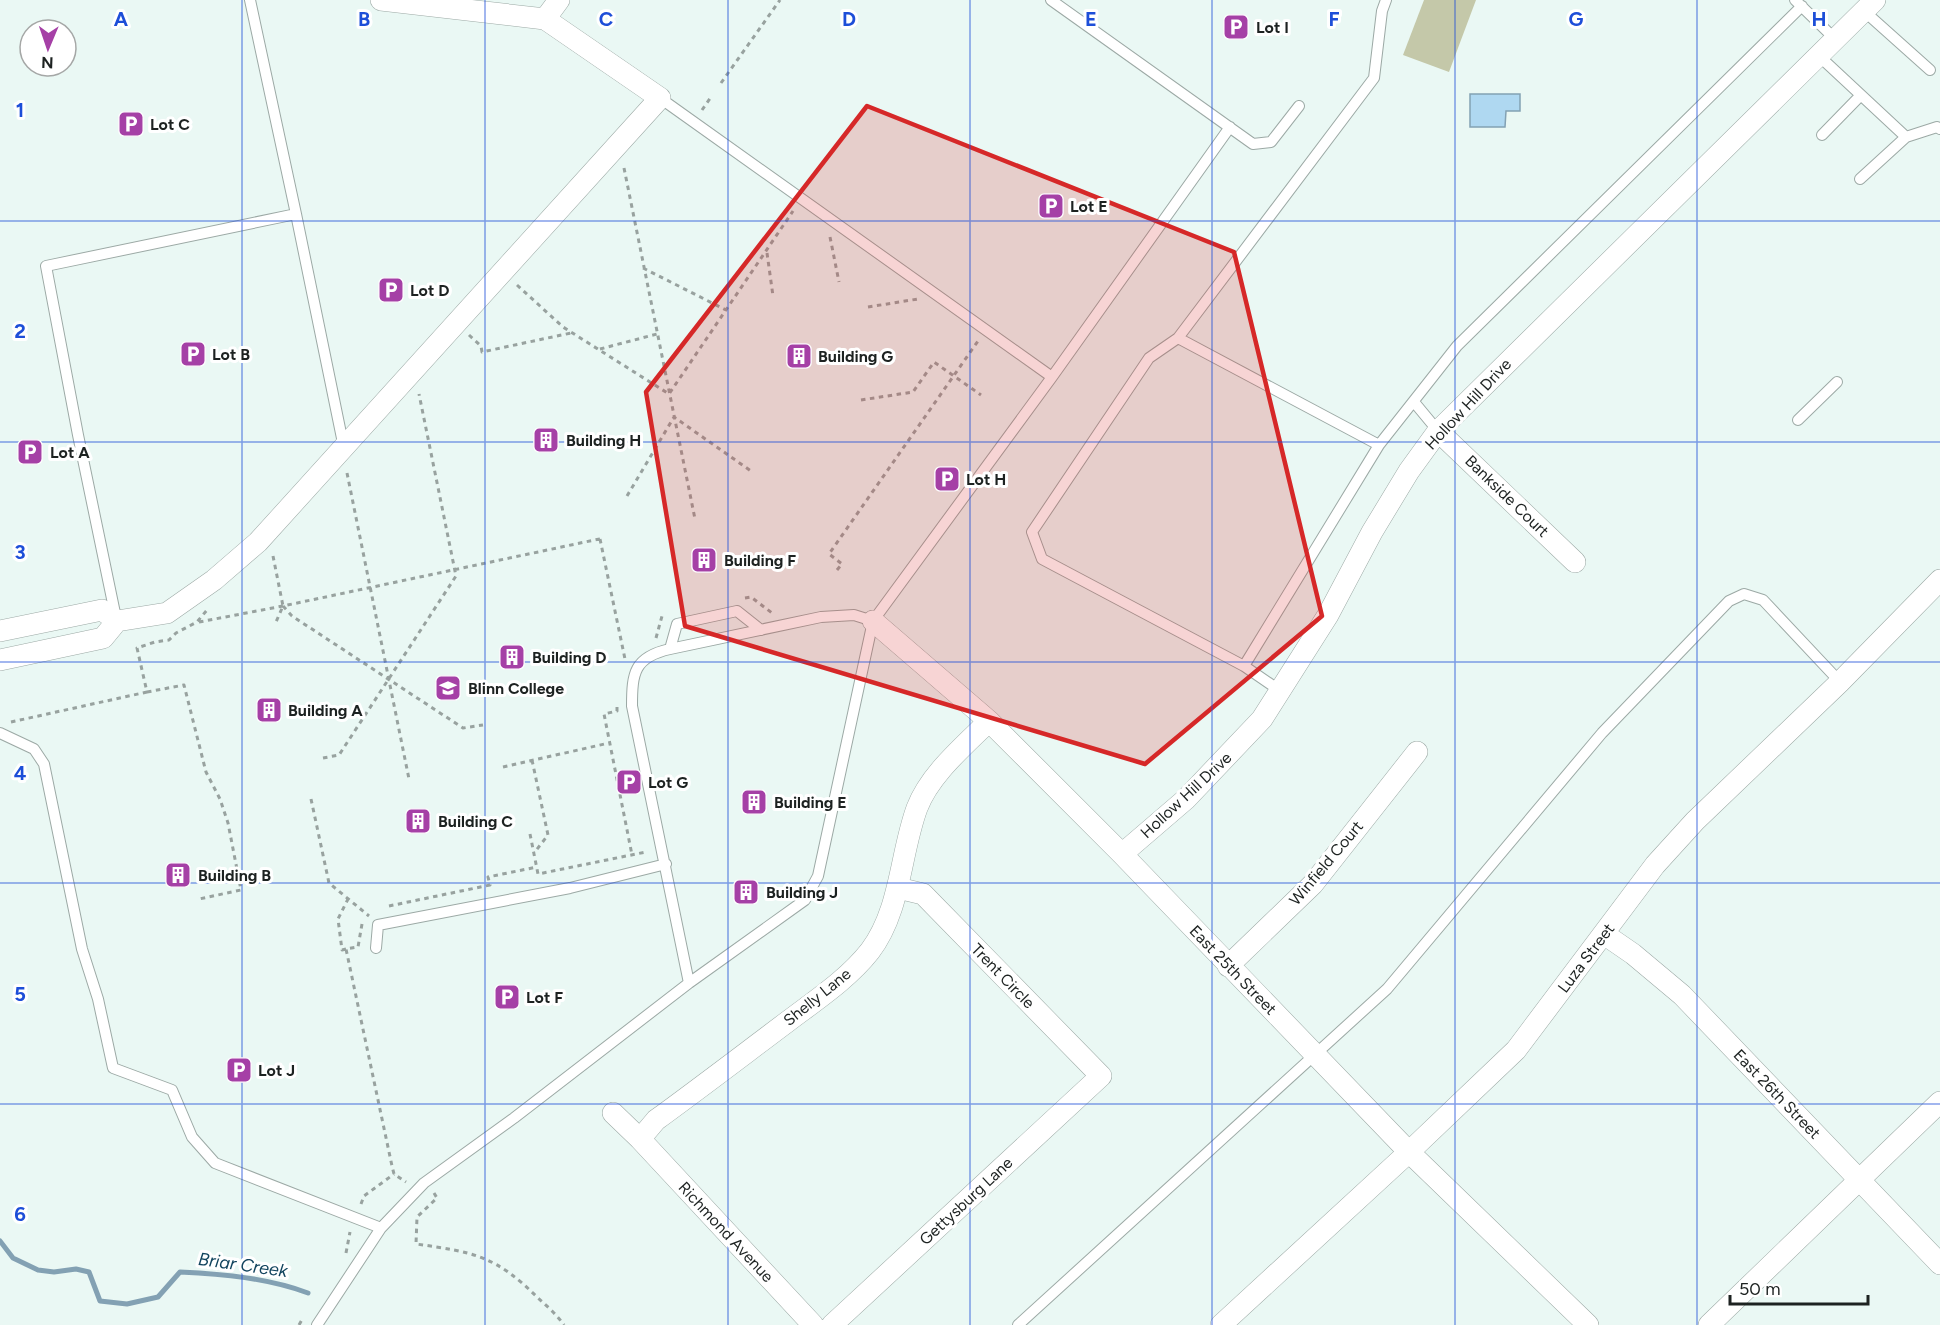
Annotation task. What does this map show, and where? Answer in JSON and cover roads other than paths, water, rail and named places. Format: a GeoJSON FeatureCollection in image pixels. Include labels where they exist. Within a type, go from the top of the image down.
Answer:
{"type":"FeatureCollection","features":[{"type":"Feature","properties":{"kind":"street"},"geometry":{"type":"LineString","coordinates":[[0,660],[102,638],[117,621],[167,613],[214,580],[258,542],[345,458],[660,98],[545,19],[381,0]]}},
{"type":"Feature","properties":{"kind":"street"},"geometry":{"type":"LineString","coordinates":[[545,19],[559,0]]}},
{"type":"Feature","properties":{"kind":"street","name":"Hollow Hill Drive"},"geometry":{"type":"LineString","coordinates":[[1122,854],[1186,799],[1262,719],[1328,615],[1372,532],[1409,471],[1438,431],[1869,5]]}},
{"type":"Feature","properties":{"kind":"street","name":"Bankside Court"},"geometry":{"type":"LineString","coordinates":[[1438,431],[1575,562]]}},
{"type":"Feature","properties":{"kind":"street","name":"Luza Street"},"geometry":{"type":"LineString","coordinates":[[1221,1325],[1516,1050],[1655,865],[1695,821],[1840,682],[1940,580]]}},
{"type":"Feature","properties":{"kind":"street"},"geometry":{"type":"LineString","coordinates":[[0,631],[102,610],[117,621]]}},
{"type":"Feature","properties":{"kind":"street","name":"East 25th Street"},"geometry":{"type":"LineString","coordinates":[[873,621],[989,720],[1122,854],[1409,1152],[1588,1325]]}},
{"type":"Feature","properties":{"kind":"street","name":"Shelly Lane"},"geometry":{"type":"LineString","coordinates":[[640,1139],[656,1120],[838,983],[870,951],[883,927],[898,888],[917,807],[931,783],[944,767],[989,720]]}},
{"type":"Feature","properties":{"kind":"street","name":"Winfield Court"},"geometry":{"type":"LineString","coordinates":[[1228,966],[1312,884],[1417,752]]}},
{"type":"Feature","properties":{"kind":"street","name":"Trent Circle"},"geometry":{"type":"LineString","coordinates":[[898,888],[923,894],[1101,1076]]}},
{"type":"Feature","properties":{"kind":"street","name":"East 26th Street"},"geometry":{"type":"LineString","coordinates":[[1604,934],[1633,954],[1682,995],[1940,1264]]}},
{"type":"Feature","properties":{"kind":"street","name":"Gettysburg Lane"},"geometry":{"type":"LineString","coordinates":[[832,1325],[1101,1076]]}},
{"type":"Feature","properties":{"kind":"street"},"geometry":{"type":"LineString","coordinates":[[1709,1325],[1940,1102]]}},
{"type":"Feature","properties":{"kind":"street","name":"Richmond Avenue"},"geometry":{"type":"LineString","coordinates":[[613,1113],[813,1325]]}},
{"type":"Feature","properties":{"kind":"lane"},"geometry":{"type":"LineString","coordinates":[[250,0],[345,458]]}},
{"type":"Feature","properties":{"kind":"lane"},"geometry":{"type":"LineString","coordinates":[[1052,0],[1253,144],[1271,142],[1299,106]]}},
{"type":"Feature","properties":{"kind":"lane"},"geometry":{"type":"LineString","coordinates":[[1279,690],[1244,666],[1042,559],[1032,532],[1149,358],[1178,338],[1374,78],[1382,11],[1386,0]]}},
{"type":"Feature","properties":{"kind":"lane"},"geometry":{"type":"LineString","coordinates":[[1244,666],[1379,445],[1457,346],[1799,3],[1834,38]]}},
{"type":"Feature","properties":{"kind":"lane"},"geometry":{"type":"LineString","coordinates":[[1869,5],[1930,70]]}},
{"type":"Feature","properties":{"kind":"lane"},"geometry":{"type":"LineString","coordinates":[[1818,55],[1906,137]]}},
{"type":"Feature","properties":{"kind":"lane"},"geometry":{"type":"LineString","coordinates":[[1821,135],[1861,95]]}},
{"type":"Feature","properties":{"kind":"lane"},"geometry":{"type":"LineString","coordinates":[[660,98],[1052,376]]}},
{"type":"Feature","properties":{"kind":"lane"},"geometry":{"type":"LineString","coordinates":[[317,1325],[381,1227],[424,1183],[606,1049],[689,983],[805,900],[818,876],[873,621],[1230,127]]}},
{"type":"Feature","properties":{"kind":"lane"},"geometry":{"type":"LineString","coordinates":[[1860,179],[1906,137],[1937,127],[1940,129]]}},
{"type":"Feature","properties":{"kind":"lane"},"geometry":{"type":"LineString","coordinates":[[117,621],[46,266],[296,214]]}},
{"type":"Feature","properties":{"kind":"lane"},"geometry":{"type":"LineString","coordinates":[[1178,338],[1379,445]]}},
{"type":"Feature","properties":{"kind":"lane"},"geometry":{"type":"LineString","coordinates":[[1798,420],[1837,382]]}},
{"type":"Feature","properties":{"kind":"lane"},"geometry":{"type":"LineString","coordinates":[[1413,402],[1438,431]]}},
{"type":"Feature","properties":{"kind":"lane"},"geometry":{"type":"LineString","coordinates":[[1018,1325],[1387,989],[1602,733],[1729,601],[1744,594],[1763,600],[1840,682]]}},
{"type":"Feature","properties":{"kind":"lane"},"geometry":{"type":"LineString","coordinates":[[670,649],[677,624],[737,611],[761,630]]}},
{"type":"Feature","properties":{"kind":"lane"},"geometry":{"type":"LineString","coordinates":[[689,983],[633,706],[632,681],[635,671],[643,660],[660,651],[821,617],[854,615],[873,621]]}},
{"type":"Feature","properties":{"kind":"lane"},"geometry":{"type":"LineString","coordinates":[[4,730],[34,749],[44,764],[82,949],[98,999],[113,1068],[172,1090],[192,1137],[215,1163],[381,1227]]}},
{"type":"Feature","properties":{"kind":"lane"},"geometry":{"type":"LineString","coordinates":[[376,948],[378,925],[570,888],[666,864]]}},
{"type":"Feature","properties":{"kind":"water"},"geometry":{"type":"Polygon","coordinates":[[[1470,94],[1520,94],[1520,111],[1506,111],[1505,127],[1470,127],[1470,94]]]}},
{"type":"Feature","properties":{"kind":"waterway","name":"Briar Creek"},"geometry":{"type":"LineString","coordinates":[[0,1241],[13,1258],[38,1270],[54,1272],[76,1269],[89,1272],[100,1301],[127,1304],[158,1297],[180,1272],[245,1278],[308,1293]]}},
{"type":"Feature","properties":{"kind":"place","name":"Lot I"},"geometry":{"type":"Point","coordinates":[1236,27]}},
{"type":"Feature","properties":{"kind":"place","name":"Lot C"},"geometry":{"type":"Point","coordinates":[131,124]}},
{"type":"Feature","properties":{"kind":"place","name":"Lot E"},"geometry":{"type":"Point","coordinates":[1051,206]}},
{"type":"Feature","properties":{"kind":"place","name":"Lot D"},"geometry":{"type":"Point","coordinates":[391,290]}},
{"type":"Feature","properties":{"kind":"place","name":"Lot B"},"geometry":{"type":"Point","coordinates":[193,354]}},
{"type":"Feature","properties":{"kind":"place","name":"Building G"},"geometry":{"type":"Point","coordinates":[799,356]}},
{"type":"Feature","properties":{"kind":"place","name":"Building H"},"geometry":{"type":"Point","coordinates":[546,440]}},
{"type":"Feature","properties":{"kind":"place","name":"Lot A"},"geometry":{"type":"Point","coordinates":[30,452]}},
{"type":"Feature","properties":{"kind":"place","name":"Lot H"},"geometry":{"type":"Point","coordinates":[947,479]}},
{"type":"Feature","properties":{"kind":"place","name":"Building F"},"geometry":{"type":"Point","coordinates":[704,560]}},
{"type":"Feature","properties":{"kind":"place","name":"Building D"},"geometry":{"type":"Point","coordinates":[512,657]}},
{"type":"Feature","properties":{"kind":"place","name":"Blinn College"},"geometry":{"type":"Point","coordinates":[448,688]}},
{"type":"Feature","properties":{"kind":"place","name":"Building A"},"geometry":{"type":"Point","coordinates":[269,710]}},
{"type":"Feature","properties":{"kind":"place","name":"Lot G"},"geometry":{"type":"Point","coordinates":[629,782]}},
{"type":"Feature","properties":{"kind":"place","name":"Building E"},"geometry":{"type":"Point","coordinates":[754,802]}},
{"type":"Feature","properties":{"kind":"place","name":"Building C"},"geometry":{"type":"Point","coordinates":[418,821]}},
{"type":"Feature","properties":{"kind":"place","name":"Building B"},"geometry":{"type":"Point","coordinates":[178,875]}},
{"type":"Feature","properties":{"kind":"place","name":"Building J"},"geometry":{"type":"Point","coordinates":[746,892]}},
{"type":"Feature","properties":{"kind":"place","name":"Lot F"},"geometry":{"type":"Point","coordinates":[507,997]}},
{"type":"Feature","properties":{"kind":"place","name":"Lot J"},"geometry":{"type":"Point","coordinates":[239,1070]}}]}
